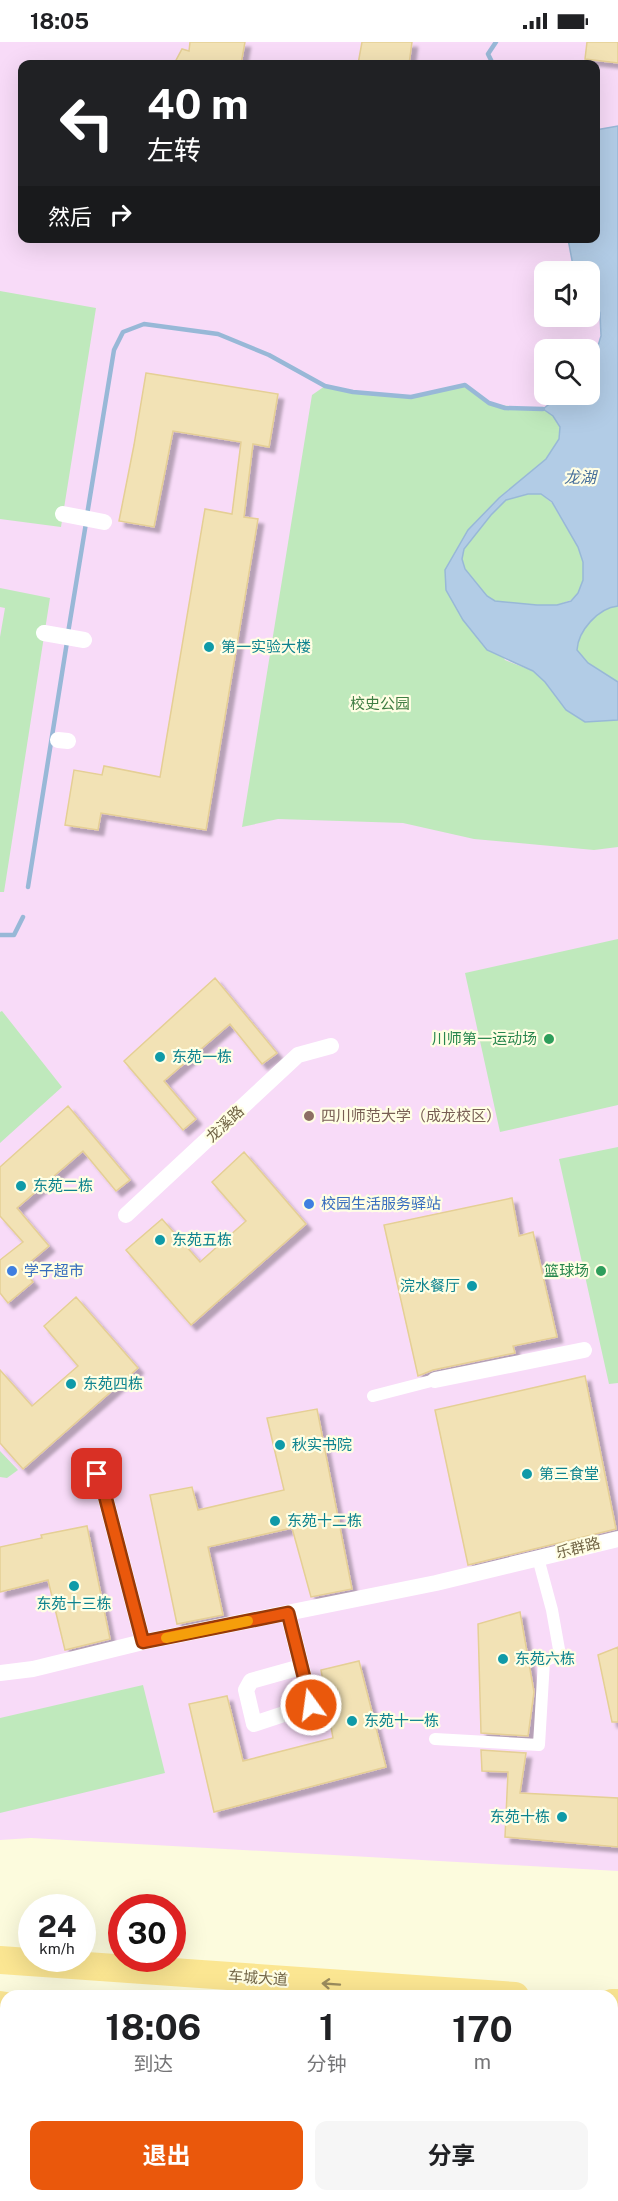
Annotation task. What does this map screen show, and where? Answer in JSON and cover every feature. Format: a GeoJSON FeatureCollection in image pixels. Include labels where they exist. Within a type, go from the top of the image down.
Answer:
{"type":"FeatureCollection","features":[{"type":"Feature","properties":{"kind":"highway","name":"车城大道"},"geometry":{"type":"LineString","coordinates":[[0,1960],[429,1990]]}},
{"type":"Feature","properties":{"kind":"street"},"geometry":{"type":"LineString","coordinates":[[63,514],[92,520]]}},
{"type":"Feature","properties":{"kind":"street"},"geometry":{"type":"LineString","coordinates":[[44,633],[73,638]]}},
{"type":"Feature","properties":{"kind":"street","name":"龙溪路"},"geometry":{"type":"LineString","coordinates":[[126,1215],[298,1055],[331,1046]]}},
{"type":"Feature","properties":{"kind":"street"},"geometry":{"type":"LineString","coordinates":[[373,1395],[584,1350]]}},
{"type":"Feature","properties":{"kind":"street"},"geometry":{"type":"LineString","coordinates":[[97,1474],[102,1484],[143,1642]]}},
{"type":"Feature","properties":{"kind":"street","name":"乐群路"},"geometry":{"type":"LineString","coordinates":[[0,1673],[33,1669],[143,1642],[436,1583],[618,1539]]}},
{"type":"Feature","properties":{"kind":"street"},"geometry":{"type":"LineString","coordinates":[[435,1739],[539,1745],[544,1661],[560,1655],[552,1610],[538,1558]]}},
{"type":"Feature","properties":{"kind":"street"},"geometry":{"type":"LineString","coordinates":[[288,1613],[301,1667]]}},
{"type":"Feature","properties":{"kind":"shaded area","name":"四川师范大学（成龙校区）"},"geometry":{"type":"Polygon","coordinates":[[[0,42],[618,42],[618,1871],[31,1838],[0,1840],[0,42]]]}},
{"type":"Feature","properties":{"kind":"green space"},"geometry":{"type":"Polygon","coordinates":[[[0,291],[96,308],[61,527],[0,519],[0,291]]]}},
{"type":"Feature","properties":{"kind":"green space","name":"校史公园"},"geometry":{"type":"Polygon","coordinates":[[[465,385],[484,401],[498,405],[543,409],[553,416],[560,427],[559,439],[546,459],[499,498],[445,570],[505,660],[533,671],[545,682],[566,710],[585,722],[618,720],[618,847],[594,850],[474,839],[403,823],[278,819],[242,827],[312,395],[325,386],[353,392],[411,397],[465,385]]]}},
{"type":"Feature","properties":{"kind":"green space"},"geometry":{"type":"Polygon","coordinates":[[[528,494],[541,494],[552,503],[578,547],[583,562],[583,580],[578,593],[571,600],[557,605],[495,601],[487,596],[465,569],[462,559],[464,549],[506,500],[528,494]]]}},
{"type":"Feature","properties":{"kind":"green space"},"geometry":{"type":"Polygon","coordinates":[[[0,588],[50,598],[4,892],[0,892],[0,637],[5,608],[0,607],[0,588]]]}},
{"type":"Feature","properties":{"kind":"green space"},"geometry":{"type":"Polygon","coordinates":[[[618,606],[618,682],[588,663],[577,651],[581,636],[590,622],[603,611],[618,606]]]}},
{"type":"Feature","properties":{"kind":"green space","name":"川师第一运动场"},"geometry":{"type":"Polygon","coordinates":[[[618,939],[618,1105],[500,1132],[465,973],[618,939]]]}},
{"type":"Feature","properties":{"kind":"green space"},"geometry":{"type":"Polygon","coordinates":[[[2,1011],[62,1087],[0,1143],[0,1012],[2,1011]]]}},
{"type":"Feature","properties":{"kind":"green space","name":"篮球场"},"geometry":{"type":"Polygon","coordinates":[[[618,1147],[618,1383],[609,1384],[559,1159],[618,1147]]]}},
{"type":"Feature","properties":{"kind":"green space"},"geometry":{"type":"Polygon","coordinates":[[[0,1451],[18,1470],[7,1478],[0,1477],[0,1451]]]}},
{"type":"Feature","properties":{"kind":"green space"},"geometry":{"type":"Polygon","coordinates":[[[143,1685],[165,1773],[0,1813],[0,1718],[143,1685]]]}},
{"type":"Feature","properties":{"kind":"water","name":"龙湖"},"geometry":{"type":"Polygon","coordinates":[[[618,126],[618,606],[603,611],[590,622],[581,635],[577,650],[588,663],[618,682],[618,720],[585,722],[566,710],[545,682],[533,671],[487,650],[463,620],[446,590],[445,570],[468,530],[499,498],[546,459],[559,439],[560,427],[553,416],[543,409],[548,405],[600,405],[600,261],[572,261],[569,243],[600,243],[600,129],[618,126]],[[528,494],[506,500],[464,549],[462,559],[465,569],[487,596],[495,601],[557,605],[571,601],[578,593],[583,580],[583,562],[578,547],[552,502],[541,494],[528,494]]]}},
{"type":"Feature","properties":{"kind":"building"},"geometry":{"type":"Polygon","coordinates":[[[190,42],[245,42],[242,60],[176,60],[182,49],[189,51],[190,42]]]}},
{"type":"Feature","properties":{"kind":"building"},"geometry":{"type":"Polygon","coordinates":[[[362,42],[412,42],[410,60],[359,60],[362,42]]]}},
{"type":"Feature","properties":{"kind":"building"},"geometry":{"type":"Polygon","coordinates":[[[587,42],[618,42],[618,63],[585,59],[587,42]]]}},
{"type":"Feature","properties":{"kind":"building","name":"第一实验大楼"},"geometry":{"type":"Polygon","coordinates":[[[146,373],[278,394],[269,447],[253,444],[244,517],[258,519],[206,830],[101,813],[98,830],[65,825],[74,770],[102,775],[104,766],[160,777],[205,509],[232,514],[241,442],[173,431],[154,527],[119,521],[146,373]]]}},
{"type":"Feature","properties":{"kind":"building","name":"东苑一栋"},"geometry":{"type":"Polygon","coordinates":[[[215,978],[277,1053],[262,1064],[230,1024],[164,1081],[196,1119],[183,1130],[124,1061],[215,978]]]}},
{"type":"Feature","properties":{"kind":"building","name":"东苑二栋"},"geometry":{"type":"Polygon","coordinates":[[[68,1106],[130,1180],[116,1191],[83,1151],[17,1208],[49,1246],[22,1269],[33,1282],[8,1303],[0,1293],[0,1260],[23,1242],[0,1216],[0,1167],[68,1106]]]}},
{"type":"Feature","properties":{"kind":"building","name":"东苑五栋"},"geometry":{"type":"Polygon","coordinates":[[[244,1152],[306,1224],[191,1325],[126,1250],[162,1219],[200,1262],[246,1221],[212,1182],[244,1152]]]}},
{"type":"Feature","properties":{"kind":"building","name":"浣水餐厅"},"geometry":{"type":"Polygon","coordinates":[[[512,1198],[519,1236],[533,1232],[557,1337],[513,1346],[515,1353],[433,1370],[418,1376],[384,1225],[512,1198]]]}},
{"type":"Feature","properties":{"kind":"building","name":"东苑四栋"},"geometry":{"type":"Polygon","coordinates":[[[76,1297],[138,1368],[23,1469],[0,1443],[0,1370],[32,1406],[78,1366],[44,1326],[76,1297]]]}},
{"type":"Feature","properties":{"kind":"building","name":"第三食堂"},"geometry":{"type":"Polygon","coordinates":[[[585,1376],[616,1529],[468,1565],[435,1410],[585,1376]]]}},
{"type":"Feature","properties":{"kind":"building","name":"东苑十二栋"},"geometry":{"type":"Polygon","coordinates":[[[317,1409],[352,1589],[311,1597],[292,1528],[208,1547],[223,1615],[177,1624],[150,1495],[192,1487],[198,1510],[284,1490],[267,1418],[317,1409]]]}},
{"type":"Feature","properties":{"kind":"building","name":"东苑十三栋"},"geometry":{"type":"Polygon","coordinates":[[[87,1526],[110,1639],[65,1650],[48,1580],[0,1592],[0,1547],[42,1538],[41,1535],[87,1526]]]}},
{"type":"Feature","properties":{"kind":"building","name":"东苑六栋"},"geometry":{"type":"Polygon","coordinates":[[[520,1612],[534,1692],[528,1736],[481,1733],[478,1624],[520,1612]]]}},
{"type":"Feature","properties":{"kind":"building"},"geometry":{"type":"Polygon","coordinates":[[[618,1647],[618,1722],[612,1722],[598,1655],[618,1647]]]}},
{"type":"Feature","properties":{"kind":"building","name":"东苑十一栋"},"geometry":{"type":"Polygon","coordinates":[[[359,1661],[386,1767],[214,1812],[189,1704],[227,1696],[243,1761],[333,1738],[321,1670],[359,1661]]]}},
{"type":"Feature","properties":{"kind":"building","name":"东苑十栋"},"geometry":{"type":"Polygon","coordinates":[[[481,1750],[526,1753],[520,1793],[618,1798],[618,1847],[505,1837],[508,1772],[482,1771],[481,1750]]]}},
{"type":"Feature","properties":{"kind":"waterway"},"geometry":{"type":"LineString","coordinates":[[491,60],[488,54],[496,42]]}},
{"type":"Feature","properties":{"kind":"waterway"},"geometry":{"type":"LineString","coordinates":[[87,515],[114,350],[123,332],[144,324],[218,334],[269,355],[325,386],[353,392],[411,397],[465,385],[489,403],[505,408],[543,409]]}},
{"type":"Feature","properties":{"kind":"waterway"},"geometry":{"type":"LineString","coordinates":[[68,633],[86,523]]}},
{"type":"Feature","properties":{"kind":"waterway"},"geometry":{"type":"LineString","coordinates":[[28,887],[67,642]]}},
{"type":"Feature","properties":{"kind":"waterway"},"geometry":{"type":"LineString","coordinates":[[0,935],[14,935],[23,917]]}},
{"type":"Feature","properties":{"kind":"slow traffic"},"geometry":{"type":"LineString","coordinates":[[166,1638],[248,1621]]}},
{"type":"Feature","properties":{"kind":"place","name":"第一实验大楼"},"geometry":{"type":"Point","coordinates":[209,647]}},
{"type":"Feature","properties":{"kind":"place","name":"川师第一运动场"},"geometry":{"type":"Point","coordinates":[549,1039]}},
{"type":"Feature","properties":{"kind":"place","name":"东苑一栋"},"geometry":{"type":"Point","coordinates":[160,1057]}},
{"type":"Feature","properties":{"kind":"place","name":"四川师范大学（成龙校区）"},"geometry":{"type":"Point","coordinates":[309,1116]}},
{"type":"Feature","properties":{"kind":"place","name":"东苑二栋"},"geometry":{"type":"Point","coordinates":[21,1186]}},
{"type":"Feature","properties":{"kind":"place","name":"校园生活服务驿站"},"geometry":{"type":"Point","coordinates":[309,1204]}},
{"type":"Feature","properties":{"kind":"place","name":"东苑五栋"},"geometry":{"type":"Point","coordinates":[160,1240]}},
{"type":"Feature","properties":{"kind":"place","name":"学子超市"},"geometry":{"type":"Point","coordinates":[12,1271]}},
{"type":"Feature","properties":{"kind":"place","name":"篮球场"},"geometry":{"type":"Point","coordinates":[601,1271]}},
{"type":"Feature","properties":{"kind":"place","name":"浣水餐厅"},"geometry":{"type":"Point","coordinates":[472,1286]}},
{"type":"Feature","properties":{"kind":"place","name":"东苑四栋"},"geometry":{"type":"Point","coordinates":[71,1384]}},
{"type":"Feature","properties":{"kind":"place","name":"秋实书院"},"geometry":{"type":"Point","coordinates":[280,1445]}},
{"type":"Feature","properties":{"kind":"place","name":"第三食堂"},"geometry":{"type":"Point","coordinates":[527,1474]}},
{"type":"Feature","properties":{"kind":"place","name":"东苑十二栋"},"geometry":{"type":"Point","coordinates":[275,1521]}},
{"type":"Feature","properties":{"kind":"place","name":"东苑十三栋"},"geometry":{"type":"Point","coordinates":[74,1586]}},
{"type":"Feature","properties":{"kind":"place","name":"东苑六栋"},"geometry":{"type":"Point","coordinates":[503,1659]}},
{"type":"Feature","properties":{"kind":"place","name":"东苑十一栋"},"geometry":{"type":"Point","coordinates":[352,1721]}},
{"type":"Feature","properties":{"kind":"place","name":"东苑十栋"},"geometry":{"type":"Point","coordinates":[562,1817]}},
{"type":"Feature","properties":{"kind":"route"},"geometry":{"type":"LineString","coordinates":[[97,1474],[102,1484],[143,1642],[288,1613],[311,1705]]}}]}
